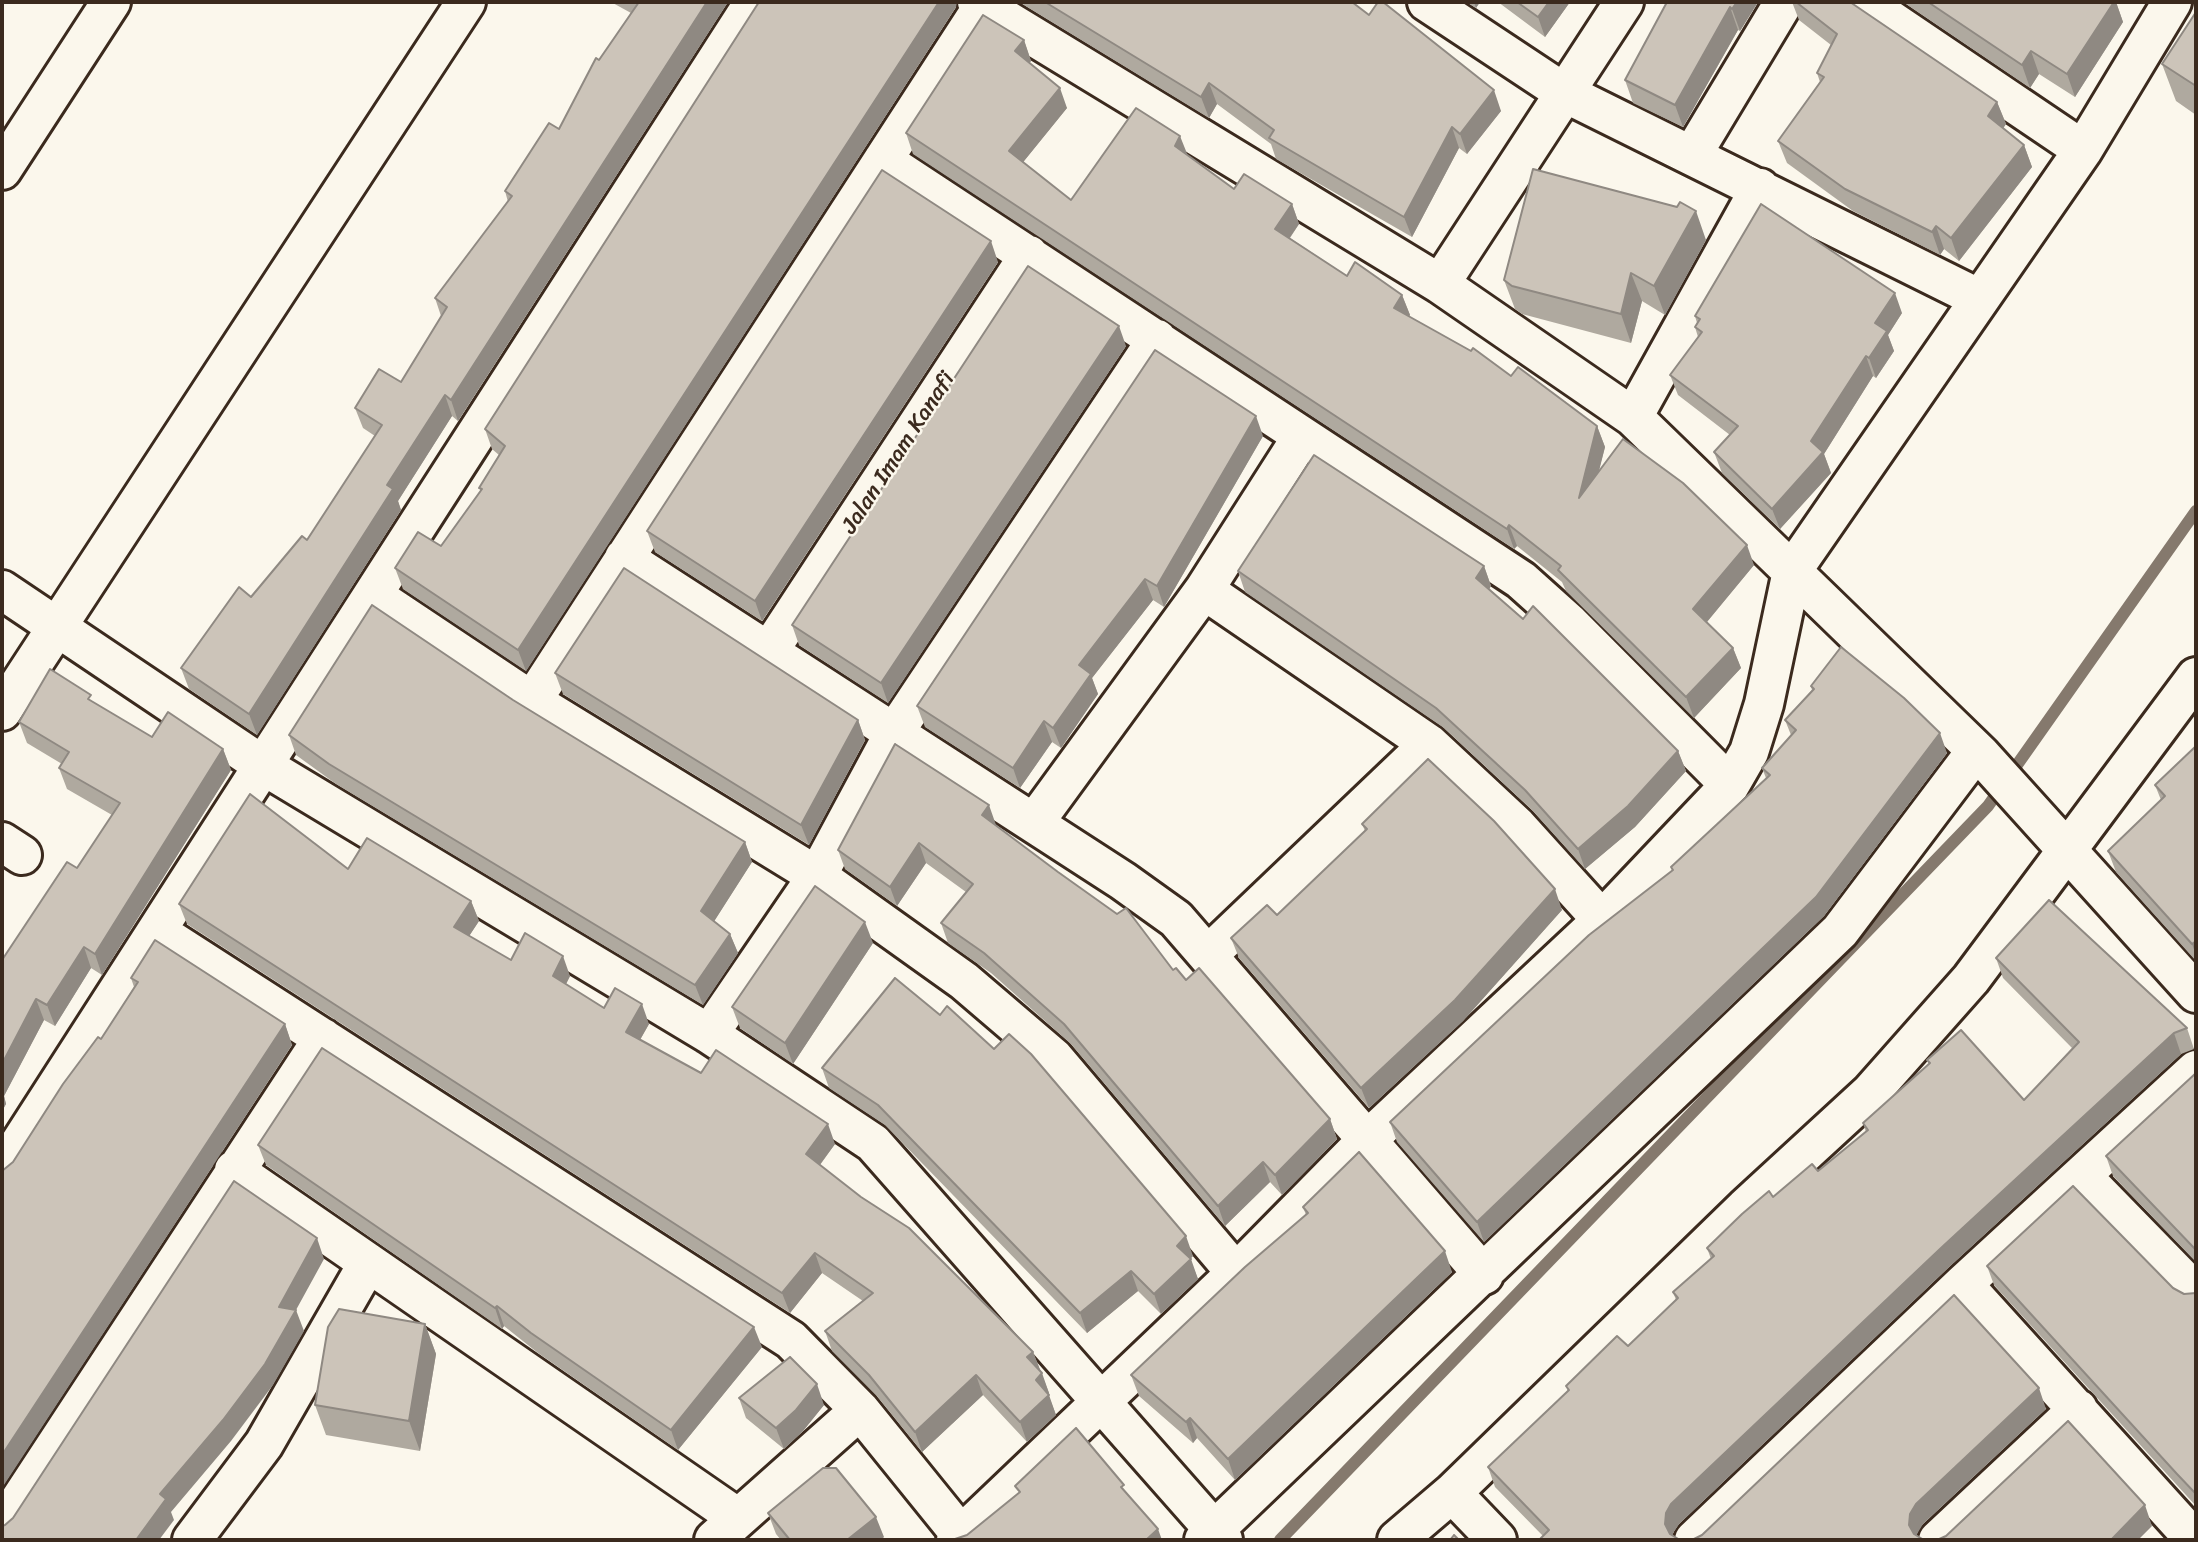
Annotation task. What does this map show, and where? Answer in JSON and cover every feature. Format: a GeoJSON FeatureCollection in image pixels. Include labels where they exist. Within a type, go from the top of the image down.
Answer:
{"type":"FeatureCollection","features":[{"type":"Feature","properties":{"kind":"street"},"geometry":{"type":"LineString","coordinates":[[2,170],[111,2]]}},
{"type":"Feature","properties":{"kind":"street"},"geometry":{"type":"LineString","coordinates":[[2,711],[466,2]]}},
{"type":"Feature","properties":{"kind":"street"},"geometry":{"type":"LineString","coordinates":[[2,1171],[754,2]]}},
{"type":"Feature","properties":{"kind":"street"},"geometry":{"type":"LineString","coordinates":[[1427,2],[1563,92],[1980,299]]}},
{"type":"Feature","properties":{"kind":"street"},"geometry":{"type":"LineString","coordinates":[[1440,284],[1624,2]]}},
{"type":"Feature","properties":{"kind":"street"},"geometry":{"type":"LineString","coordinates":[[1692,155],[1784,2]]}},
{"type":"Feature","properties":{"kind":"street"},"geometry":{"type":"LineString","coordinates":[[1864,2],[2083,150]]}},
{"type":"Feature","properties":{"kind":"street"},"geometry":{"type":"LineString","coordinates":[[158,932],[791,1340],[860,1410],[958,1538],[1236,1273],[1366,1141],[1602,920],[1730,785],[1749,752],[1764,704],[1792,570],[2083,150],[2172,2]]}},
{"type":"Feature","properties":{"kind":"street"},"geometry":{"type":"LineString","coordinates":[[531,701],[883,160],[980,4],[1440,284],[1544,353],[1633,417],[1978,753],[2196,993]]}},
{"type":"Feature","properties":{"kind":"street"},"geometry":{"type":"LineString","coordinates":[[883,160],[1157,339],[1301,438],[1521,580],[1569,623],[1730,785]]}},
{"type":"Feature","properties":{"kind":"street"},"geometry":{"type":"LineString","coordinates":[[1633,417],[1760,188]]}},
{"type":"Feature","properties":{"kind":"street","name":"Jalan Imam Kanafi"},"geometry":{"type":"LineString","coordinates":[[769,652],[1029,256]]}},
{"type":"Feature","properties":{"kind":"street"},"geometry":{"type":"LineString","coordinates":[[709,1034],[817,876],[894,733],[1157,339]]}},
{"type":"Feature","properties":{"kind":"street"},"geometry":{"type":"LineString","coordinates":[[1034,823],[1204,590],[1301,438]]}},
{"type":"Feature","properties":{"kind":"street"},"geometry":{"type":"LineString","coordinates":[[624,558],[1034,823],[1176,919],[1484,1275]]}},
{"type":"Feature","properties":{"kind":"street"},"geometry":{"type":"LineString","coordinates":[[2,590],[264,766],[709,1034],[873,1143],[1100,1401],[1214,1537],[1840,931],[1978,753]]}},
{"type":"Feature","properties":{"kind":"street"},"geometry":{"type":"LineString","coordinates":[[1204,590],[1429,744],[1517,827],[1602,920]]}},
{"type":"Feature","properties":{"kind":"street"},"geometry":{"type":"LineString","coordinates":[[373,595],[531,701],[817,876],[964,981],[1054,1058],[1236,1273]]}},
{"type":"Feature","properties":{"kind":"street"},"geometry":{"type":"LineString","coordinates":[[1397,1540],[1452,1493],[1745,1208],[1870,1093],[1970,979],[2059,841],[2196,677]]}},
{"type":"Feature","properties":{"kind":"street"},"geometry":{"type":"LineString","coordinates":[[1208,955],[1429,744]]}},
{"type":"Feature","properties":{"kind":"street"},"geometry":{"type":"LineString","coordinates":[[2,1527],[323,1038]]}},
{"type":"Feature","properties":{"kind":"street"},"geometry":{"type":"LineString","coordinates":[[1694,1540],[1964,1284],[2196,1070]]}},
{"type":"Feature","properties":{"kind":"street"},"geometry":{"type":"LineString","coordinates":[[234,1170],[368,1263],[726,1529],[860,1410]]}},
{"type":"Feature","properties":{"kind":"street"},"geometry":{"type":"LineString","coordinates":[[2082,1176],[2196,1293]]}},
{"type":"Feature","properties":{"kind":"street"},"geometry":{"type":"LineString","coordinates":[[192,1540],[264,1444],[368,1263]]}},
{"type":"Feature","properties":{"kind":"street"},"geometry":{"type":"LineString","coordinates":[[1964,1284],[2078,1409],[2181,1536]]}},
{"type":"Feature","properties":{"kind":"street"},"geometry":{"type":"LineString","coordinates":[[1938,1540],[2078,1409]]}},
{"type":"Feature","properties":{"kind":"street"},"geometry":{"type":"LineString","coordinates":[[1452,1493],[1497,1540]]}},
{"type":"Feature","properties":{"kind":"building"},"geometry":{"type":"Polygon","coordinates":[[[639,2],[707,2],[451,400],[445,395],[387,485],[393,489],[249,714],[181,668],[239,587],[251,597],[302,536],[307,540],[382,425],[355,408],[379,369],[401,382],[447,307],[435,298],[512,196],[505,191],[549,123],[559,129],[596,58],[599,60],[639,2]]]}},
{"type":"Feature","properties":{"kind":"building"},"geometry":{"type":"Polygon","coordinates":[[[759,2],[939,2],[518,650],[395,568],[418,532],[441,546],[482,489],[479,488],[505,446],[485,429],[759,2]]]}},
{"type":"Feature","properties":{"kind":"building"},"geometry":{"type":"Polygon","coordinates":[[[1045,2],[1352,2],[1369,15],[1378,2],[1383,2],[1494,90],[1460,134],[1452,127],[1404,217],[1269,138],[1274,130],[1209,83],[1201,97],[1045,2]]]}},
{"type":"Feature","properties":{"kind":"building"},"geometry":{"type":"Polygon","coordinates":[[[1517,2],[1549,2],[1538,17],[1517,2]]]}},
{"type":"Feature","properties":{"kind":"building"},"geometry":{"type":"Polygon","coordinates":[[[1667,2],[1737,2],[1732,9],[1730,7],[1675,105],[1625,80],[1667,2]]]}},
{"type":"Feature","properties":{"kind":"building"},"geometry":{"type":"Polygon","coordinates":[[[1796,2],[1850,2],[1997,102],[1988,116],[2024,145],[1951,238],[1936,226],[1932,232],[1845,189],[1778,141],[1824,77],[1817,73],[1837,34],[1796,2]]]}},
{"type":"Feature","properties":{"kind":"building"},"geometry":{"type":"Polygon","coordinates":[[[1928,2],[2114,2],[2067,74],[2031,51],[2022,65],[1928,2]]]}},
{"type":"Feature","properties":{"kind":"building"},"geometry":{"type":"Polygon","coordinates":[[[2196,12],[2196,86],[2162,64],[2196,12]]]}},
{"type":"Feature","properties":{"kind":"building"},"geometry":{"type":"Polygon","coordinates":[[[983,15],[1024,40],[1015,51],[1060,88],[1009,151],[1071,200],[1136,108],[1180,136],[1175,146],[1234,189],[1244,174],[1292,204],[1275,229],[1347,276],[1355,262],[1402,295],[1394,308],[1471,351],[1473,348],[1511,376],[1518,367],[1597,426],[1579,498],[1623,439],[1683,483],[1747,545],[1693,609],[1733,648],[1686,697],[1558,570],[1561,566],[1509,525],[1507,529],[906,133],[983,15]]]}},
{"type":"Feature","properties":{"kind":"building"},"geometry":{"type":"Polygon","coordinates":[[[1533,169],[1677,207],[1680,202],[1696,211],[1654,286],[1631,273],[1621,314],[1512,286],[1504,280],[1533,169]]]}},
{"type":"Feature","properties":{"kind":"building"},"geometry":{"type":"Polygon","coordinates":[[[882,170],[991,241],[755,601],[647,531],[882,170]]]}},
{"type":"Feature","properties":{"kind":"building"},"geometry":{"type":"Polygon","coordinates":[[[1761,204],[1895,293],[1875,323],[1887,331],[1869,358],[1866,356],[1811,441],[1823,452],[1772,509],[1714,452],[1738,426],[1670,375],[1702,332],[1695,327],[1700,319],[1695,316],[1761,204]]]}},
{"type":"Feature","properties":{"kind":"building"},"geometry":{"type":"Polygon","coordinates":[[[1028,266],[1119,326],[881,683],[792,625],[1028,266]]]}},
{"type":"Feature","properties":{"kind":"building"},"geometry":{"type":"Polygon","coordinates":[[[1155,350],[1256,416],[1157,586],[1145,579],[1079,665],[1091,674],[1053,728],[1044,721],[1013,768],[917,706],[1155,350]]]}},
{"type":"Feature","properties":{"kind":"building"},"geometry":{"type":"Polygon","coordinates":[[[1314,455],[1484,566],[1476,578],[1523,619],[1533,606],[1678,751],[1628,806],[1578,849],[1525,790],[1436,708],[1238,571],[1314,455]]]}},
{"type":"Feature","properties":{"kind":"building"},"geometry":{"type":"Polygon","coordinates":[[[624,568],[858,720],[801,825],[555,673],[624,568]]]}},
{"type":"Feature","properties":{"kind":"building"},"geometry":{"type":"Polygon","coordinates":[[[372,605],[513,700],[745,842],[701,911],[730,934],[695,985],[329,764],[289,735],[372,605]]]}},
{"type":"Feature","properties":{"kind":"building"},"geometry":{"type":"Polygon","coordinates":[[[1841,647],[1904,698],[1940,733],[1816,897],[1477,1222],[1390,1122],[1589,935],[1673,870],[1671,867],[1770,775],[1762,768],[1796,730],[1785,720],[1814,689],[1811,686],[1841,647]]]}},
{"type":"Feature","properties":{"kind":"building"},"geometry":{"type":"Polygon","coordinates":[[[50,669],[91,695],[88,699],[152,737],[168,712],[223,749],[95,954],[84,947],[47,1005],[36,999],[2,1064],[2,960],[67,862],[77,868],[120,803],[59,768],[69,752],[19,722],[50,669]]]}},
{"type":"Feature","properties":{"kind":"building"},"geometry":{"type":"Polygon","coordinates":[[[895,744],[989,805],[982,815],[1117,914],[1126,908],[1173,970],[1176,968],[1186,980],[1199,968],[1330,1119],[1275,1175],[1263,1162],[1218,1206],[1064,1024],[984,953],[941,923],[973,884],[919,843],[890,887],[838,850],[895,744]]]}},
{"type":"Feature","properties":{"kind":"building"},"geometry":{"type":"Polygon","coordinates":[[[2196,746],[2196,941],[2192,944],[2108,851],[2165,796],[2155,785],[2196,746]]]}},
{"type":"Feature","properties":{"kind":"building"},"geometry":{"type":"Polygon","coordinates":[[[1428,759],[1494,821],[1555,889],[1455,1000],[1361,1088],[1231,938],[1267,905],[1277,915],[1367,829],[1362,824],[1428,759]]]}},
{"type":"Feature","properties":{"kind":"building"},"geometry":{"type":"Polygon","coordinates":[[[250,794],[348,869],[367,838],[471,901],[454,927],[511,960],[525,933],[563,956],[553,976],[604,1008],[615,988],[642,1004],[626,1032],[701,1073],[716,1050],[828,1124],[806,1154],[861,1197],[909,1228],[1033,1352],[1027,1357],[1042,1373],[1036,1380],[1049,1395],[1020,1422],[976,1375],[915,1432],[869,1375],[825,1331],[873,1293],[815,1253],[782,1293],[179,904],[250,794]]]}},
{"type":"Feature","properties":{"kind":"building"},"geometry":{"type":"Polygon","coordinates":[[[815,886],[865,922],[785,1043],[732,1007],[815,886]]]}},
{"type":"Feature","properties":{"kind":"building"},"geometry":{"type":"Polygon","coordinates":[[[2049,900],[2187,1028],[2174,1033],[1941,1248],[1671,1504],[1666,1513],[1665,1524],[1670,1534],[1680,1540],[1539,1540],[1549,1530],[1488,1467],[1569,1390],[1566,1386],[1617,1336],[1628,1346],[1678,1298],[1673,1292],[1714,1256],[1707,1248],[1742,1214],[1769,1191],[1773,1197],[1812,1164],[1818,1171],[1868,1130],[1863,1123],[1930,1063],[1927,1060],[1961,1030],[2024,1100],[2079,1042],[1996,958],[2049,900]]]}},
{"type":"Feature","properties":{"kind":"building"},"geometry":{"type":"Polygon","coordinates":[[[155,940],[285,1024],[2,1455],[2,1171],[13,1162],[63,1084],[98,1037],[101,1039],[138,982],[131,978],[155,940]]]}},
{"type":"Feature","properties":{"kind":"building"},"geometry":{"type":"Polygon","coordinates":[[[895,978],[940,1015],[947,1006],[994,1049],[1009,1034],[1031,1054],[1186,1236],[1177,1246],[1191,1259],[1154,1294],[1131,1271],[1080,1313],[878,1105],[822,1068],[895,978]]]}},
{"type":"Feature","properties":{"kind":"building"},"geometry":{"type":"Polygon","coordinates":[[[322,1048],[754,1327],[671,1430],[531,1333],[497,1306],[495,1308],[258,1145],[322,1048]]]}},
{"type":"Feature","properties":{"kind":"building"},"geometry":{"type":"Polygon","coordinates":[[[2196,1073],[2196,1250],[2106,1156],[2196,1073]]]}},
{"type":"Feature","properties":{"kind":"building"},"geometry":{"type":"Polygon","coordinates":[[[1359,1152],[1445,1251],[1228,1459],[1190,1418],[1186,1422],[1131,1375],[1245,1267],[1308,1213],[1303,1207],[1359,1152]]]}},
{"type":"Feature","properties":{"kind":"building"},"geometry":{"type":"Polygon","coordinates":[[[234,1181],[317,1238],[279,1307],[296,1310],[265,1364],[223,1420],[160,1494],[166,1499],[136,1540],[2,1540],[2,1526],[13,1518],[234,1181]]]}},
{"type":"Feature","properties":{"kind":"building"},"geometry":{"type":"Polygon","coordinates":[[[2073,1186],[2173,1288],[2184,1294],[2196,1293],[2196,1494],[1987,1266],[2073,1186]]]}},
{"type":"Feature","properties":{"kind":"building"},"geometry":{"type":"Polygon","coordinates":[[[1954,1295],[2039,1388],[1916,1504],[1910,1514],[1909,1525],[1914,1534],[1924,1540],[1692,1540],[1702,1535],[1954,1295]]]}},
{"type":"Feature","properties":{"kind":"building"},"geometry":{"type":"Polygon","coordinates":[[[339,1309],[425,1324],[409,1421],[315,1405],[328,1327],[339,1309]]]}},
{"type":"Feature","properties":{"kind":"building"},"geometry":{"type":"Polygon","coordinates":[[[790,1357],[817,1384],[796,1410],[776,1428],[739,1398],[790,1357]]]}},
{"type":"Feature","properties":{"kind":"building"},"geometry":{"type":"Polygon","coordinates":[[[2068,1421],[2145,1505],[2111,1540],[1937,1540],[1946,1536],[2068,1421]]]}},
{"type":"Feature","properties":{"kind":"building"},"geometry":{"type":"Polygon","coordinates":[[[1076,1428],[1124,1485],[1121,1487],[1158,1529],[1146,1540],[952,1540],[967,1535],[1020,1492],[1015,1486],[1076,1428]]]}},
{"type":"Feature","properties":{"kind":"building"},"geometry":{"type":"Polygon","coordinates":[[[823,1468],[836,1468],[876,1517],[847,1540],[790,1540],[768,1513],[823,1468]]]}},
{"type":"Feature","properties":{"kind":"waterway"},"geometry":{"type":"LineString","coordinates":[[1280,1540],[1988,806],[2196,511]]}}]}
